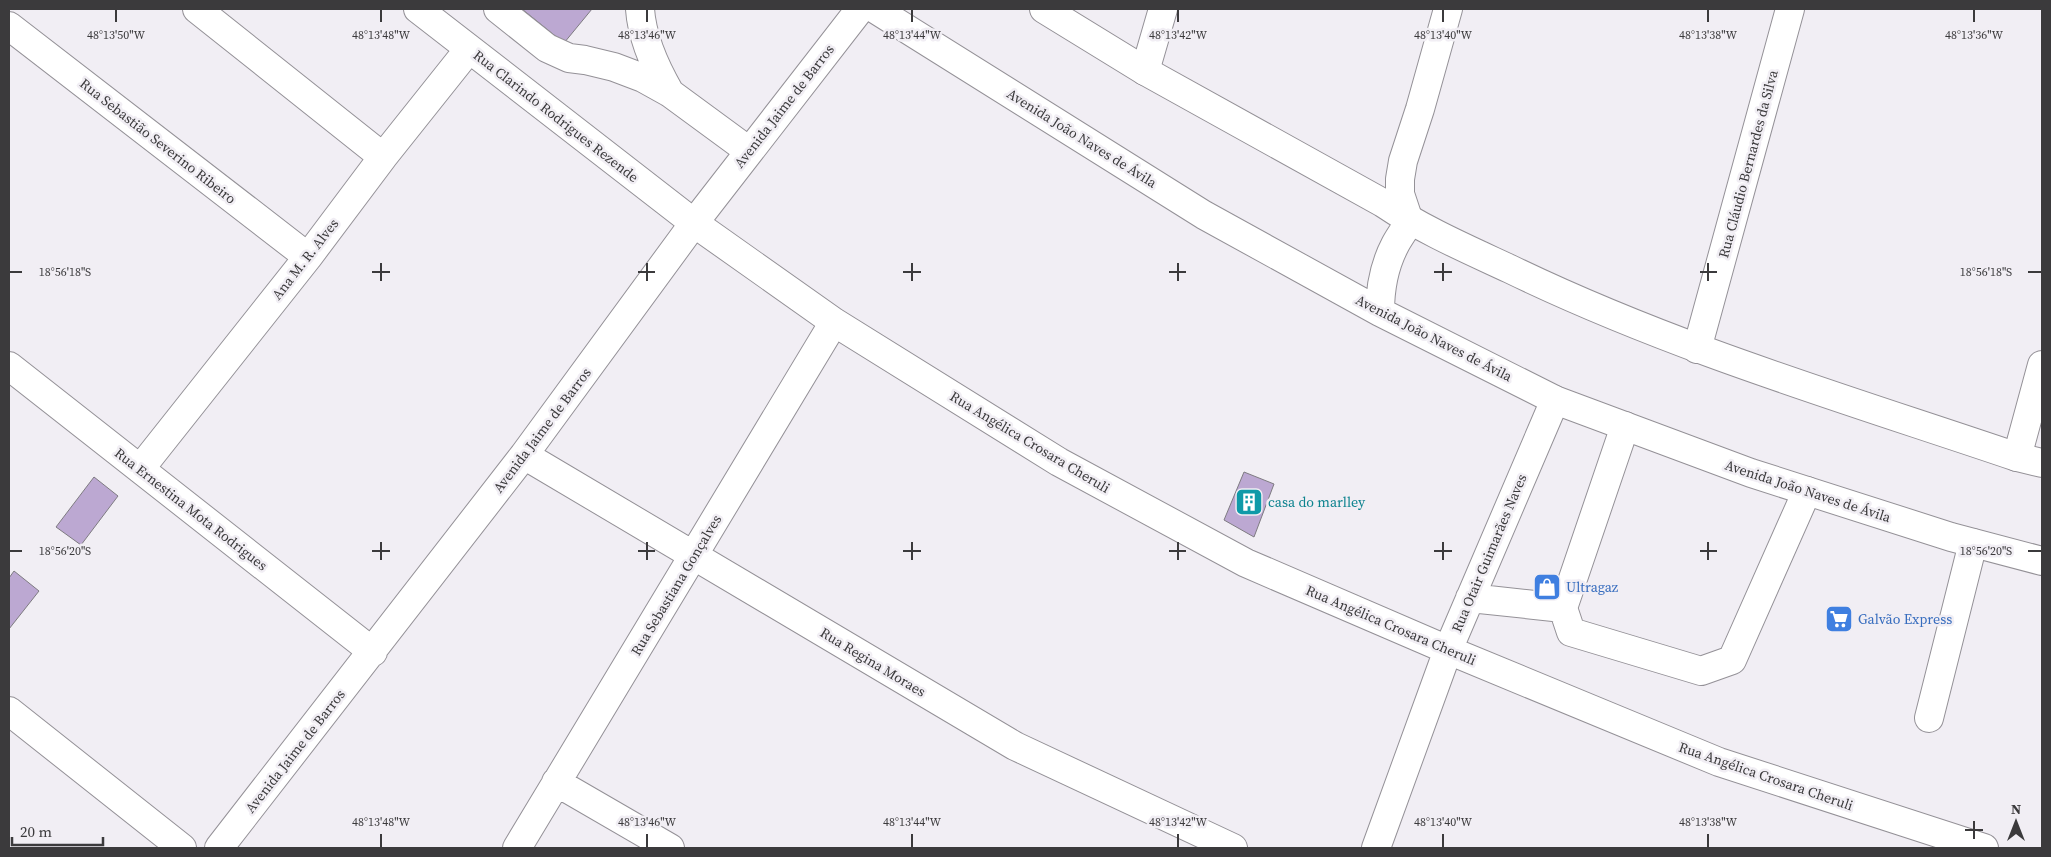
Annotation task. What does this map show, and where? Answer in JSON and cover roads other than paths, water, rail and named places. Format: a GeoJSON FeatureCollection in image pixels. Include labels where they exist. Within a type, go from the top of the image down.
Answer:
{"type":"FeatureCollection","features":[{"type":"Feature","properties":{"kind":"street"},"geometry":{"type":"LineString","coordinates":[[197,9],[383,157]]}},
{"type":"Feature","properties":{"kind":"street","name":"Rua Clarindo Rodrigues Rezende"},"geometry":{"type":"LineString","coordinates":[[418,9],[694,224],[834,322]]}},
{"type":"Feature","properties":{"kind":"street"},"geometry":{"type":"LineString","coordinates":[[498,9],[547,48],[569,58],[614,67],[642,78],[670,93],[749,151]]}},
{"type":"Feature","properties":{"kind":"street"},"geometry":{"type":"LineString","coordinates":[[640,9],[649,48],[657,71],[670,93]]}},
{"type":"Feature","properties":{"kind":"street","name":"Avenida Jaime de Barros"},"geometry":{"type":"LineString","coordinates":[[219,848],[524,456],[694,224],[860,9]]}},
{"type":"Feature","properties":{"kind":"street","name":"Avenida João Naves de Ávila"},"geometry":{"type":"LineString","coordinates":[[875,9],[1204,215],[1380,312],[1555,400],[1751,473],[1973,543],[2042,561]]}},
{"type":"Feature","properties":{"kind":"street"},"geometry":{"type":"LineString","coordinates":[[1044,9],[1145,71],[1383,203],[1409,221],[1566,296],[1697,349],[2030,460],[2042,365]]}},
{"type":"Feature","properties":{"kind":"street"},"geometry":{"type":"LineString","coordinates":[[1145,71],[1163,9]]}},
{"type":"Feature","properties":{"kind":"street"},"geometry":{"type":"LineString","coordinates":[[1380,312],[1380,296],[1387,264],[1395,245],[1409,221],[1400,194],[1403,161],[1420,110],[1448,9]]}},
{"type":"Feature","properties":{"kind":"street","name":"Rua Cláudio Bernardes da Silva"},"geometry":{"type":"LineString","coordinates":[[1697,349],[1790,9]]}},
{"type":"Feature","properties":{"kind":"street","name":"Rua Sebastião Severino Ribeiro"},"geometry":{"type":"LineString","coordinates":[[9,26],[308,257]]}},
{"type":"Feature","properties":{"kind":"street","name":"Ana M. R. Alves"},"geometry":{"type":"LineString","coordinates":[[140,469],[308,257],[383,157],[469,49]]}},
{"type":"Feature","properties":{"kind":"street","name":"Rua Sebastiana Gonçalves"},"geometry":{"type":"LineString","coordinates":[[517,848],[834,322]]}},
{"type":"Feature","properties":{"kind":"street","name":"Rua Angélica Crosara Cheruli"},"geometry":{"type":"LineString","coordinates":[[834,322],[1059,462],[1246,563],[1448,650],[1719,762],[1984,848]]}},
{"type":"Feature","properties":{"kind":"street","name":"Rua Ernestina Mota Rodrigues"},"geometry":{"type":"LineString","coordinates":[[9,366],[373,652]]}},
{"type":"Feature","properties":{"kind":"street","name":"Rua Otair Guimarães Naves"},"geometry":{"type":"LineString","coordinates":[[1376,848],[1448,650],[1555,400]]}},
{"type":"Feature","properties":{"kind":"street"},"geometry":{"type":"LineString","coordinates":[[1625,426],[1563,608],[1571,632],[1701,671],[1732,660],[1808,491]]}},
{"type":"Feature","properties":{"kind":"street","name":"Rua Regina Moraes"},"geometry":{"type":"LineString","coordinates":[[524,456],[1015,746],[1233,848]]}},
{"type":"Feature","properties":{"kind":"street"},"geometry":{"type":"LineString","coordinates":[[1929,718],[1973,543]]}},
{"type":"Feature","properties":{"kind":"street"},"geometry":{"type":"LineString","coordinates":[[1470,598],[1563,608]]}},
{"type":"Feature","properties":{"kind":"street"},"geometry":{"type":"LineString","coordinates":[[9,711],[182,848]]}},
{"type":"Feature","properties":{"kind":"street"},"geometry":{"type":"LineString","coordinates":[[556,782],[670,848]]}},
{"type":"Feature","properties":{"kind":"place","name":"casa do marlley"},"geometry":{"type":"Point","coordinates":[1249,502]}},
{"type":"Feature","properties":{"kind":"place","name":"Ultragaz"},"geometry":{"type":"Point","coordinates":[1547,587]}},
{"type":"Feature","properties":{"kind":"place","name":"Galvão Express"},"geometry":{"type":"Point","coordinates":[1839,619]}}]}
